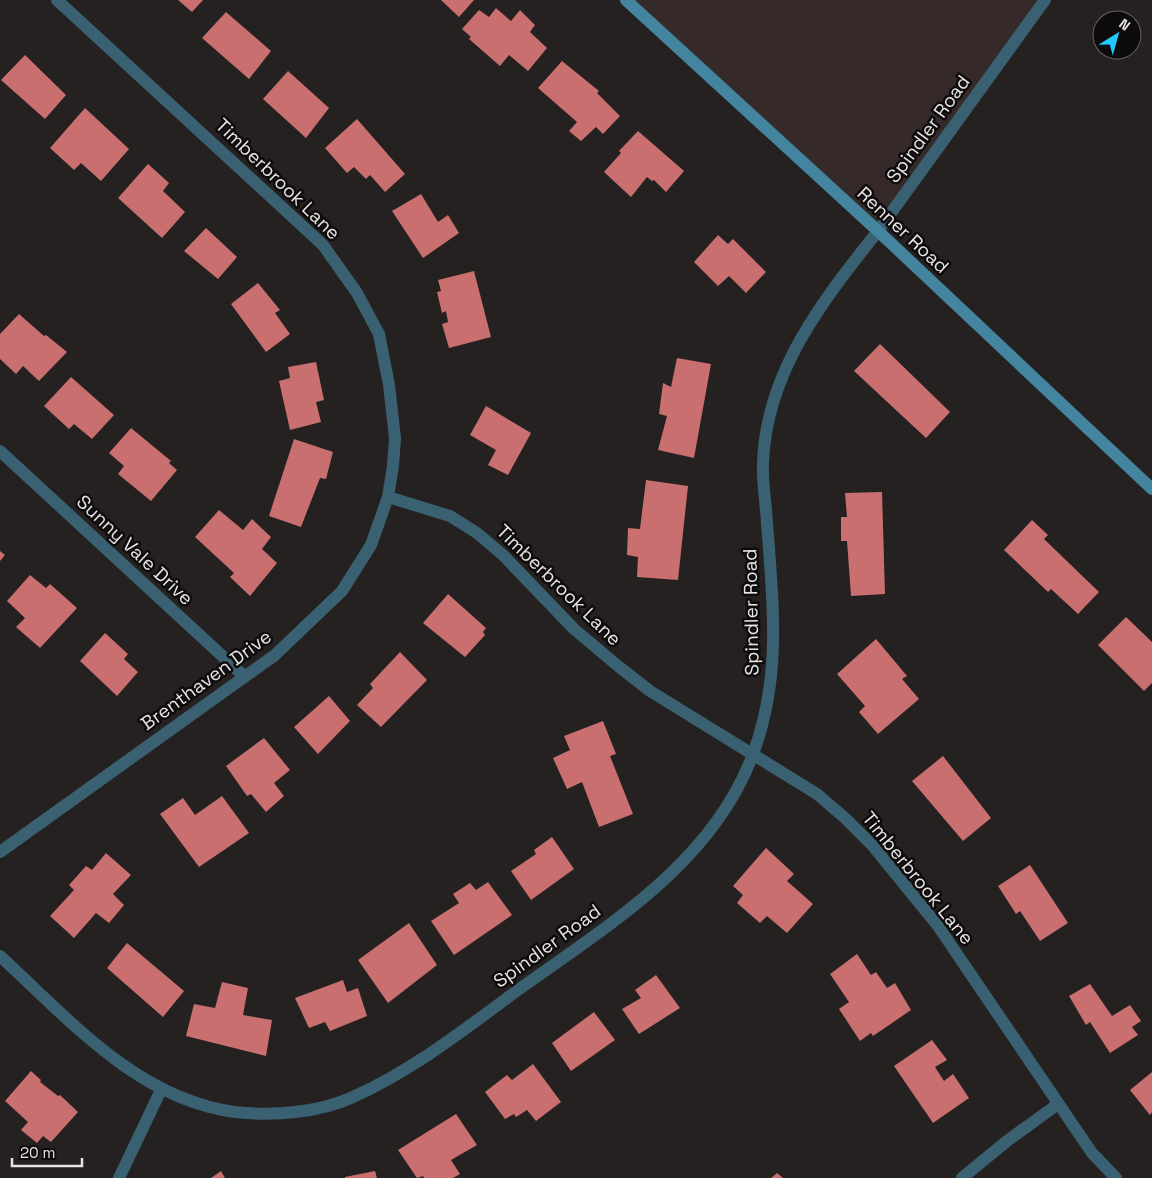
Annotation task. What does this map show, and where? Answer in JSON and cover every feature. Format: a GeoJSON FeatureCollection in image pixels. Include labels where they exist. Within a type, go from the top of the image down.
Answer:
{"type":"FeatureCollection","features":[{"type":"Feature","properties":{"kind":"main road","name":"Renner Road"},"geometry":{"type":"LineString","coordinates":[[626,0],[878,231],[1152,489]]}},
{"type":"Feature","properties":{"kind":"street","name":"Timberbrook Lane"},"geometry":{"type":"LineString","coordinates":[[57,0],[323,245],[358,293],[379,334],[389,385],[395,438],[394,466],[388,497],[450,516],[477,533],[503,555],[574,629],[618,666],[650,691],[817,794],[872,844],[938,926],[1092,1153],[1116,1178]]}},
{"type":"Feature","properties":{"kind":"street","name":"Spindler Road"},"geometry":{"type":"LineString","coordinates":[[0,956],[116,1062],[161,1090],[233,1112],[267,1113],[310,1109],[351,1098],[424,1058],[667,879],[713,827],[740,785],[753,755],[768,709],[774,670],[773,599],[762,463],[768,424],[786,367],[810,319],[826,296],[878,231],[1045,0]]}},
{"type":"Feature","properties":{"kind":"street","name":"Sunny Vale Drive"},"geometry":{"type":"LineString","coordinates":[[0,451],[244,676]]}},
{"type":"Feature","properties":{"kind":"street","name":"Brenthaven Drive"},"geometry":{"type":"LineString","coordinates":[[0,852],[275,655],[342,591],[371,545],[388,497]]}},
{"type":"Feature","properties":{"kind":"street"},"geometry":{"type":"LineString","coordinates":[[119,1178],[161,1090]]}},
{"type":"Feature","properties":{"kind":"street"},"geometry":{"type":"LineString","coordinates":[[962,1178],[1007,1141],[1058,1104]]}},
{"type":"Feature","properties":{"kind":"shaded area"},"geometry":{"type":"Polygon","coordinates":[[[626,0],[1045,0],[878,231],[626,0]]]}},
{"type":"Feature","properties":{"kind":"building"},"geometry":{"type":"Polygon","coordinates":[[[178,0],[203,0],[192,12],[178,0]]]}},
{"type":"Feature","properties":{"kind":"building"},"geometry":{"type":"Polygon","coordinates":[[[441,0],[474,0],[459,17],[441,0]]]}},
{"type":"Feature","properties":{"kind":"building"},"geometry":{"type":"Polygon","coordinates":[[[496,8],[511,21],[520,10],[535,25],[530,32],[547,48],[528,71],[509,55],[500,66],[469,39],[471,37],[462,29],[479,10],[489,17],[496,8]]]}},
{"type":"Feature","properties":{"kind":"building"},"geometry":{"type":"Polygon","coordinates":[[[226,12],[271,51],[249,79],[202,38],[226,12]]]}},
{"type":"Feature","properties":{"kind":"building"},"geometry":{"type":"Polygon","coordinates":[[[25,55],[66,95],[45,119],[1,80],[25,55]]]}},
{"type":"Feature","properties":{"kind":"building"},"geometry":{"type":"Polygon","coordinates":[[[562,61],[599,91],[597,93],[620,116],[603,134],[596,127],[581,141],[569,131],[577,122],[538,88],[562,61]]]}},
{"type":"Feature","properties":{"kind":"building"},"geometry":{"type":"Polygon","coordinates":[[[288,71],[329,108],[306,138],[263,99],[288,71]]]}},
{"type":"Feature","properties":{"kind":"building"},"geometry":{"type":"Polygon","coordinates":[[[85,108],[129,149],[101,181],[81,163],[74,170],[50,148],[85,108]]]}},
{"type":"Feature","properties":{"kind":"building"},"geometry":{"type":"Polygon","coordinates":[[[357,119],[405,174],[385,192],[370,175],[366,179],[354,167],[347,173],[325,148],[357,119]]]}},
{"type":"Feature","properties":{"kind":"building"},"geometry":{"type":"Polygon","coordinates":[[[638,131],[684,171],[666,192],[654,180],[652,181],[647,177],[631,197],[604,172],[621,153],[619,151],[638,131]]]}},
{"type":"Feature","properties":{"kind":"building"},"geometry":{"type":"Polygon","coordinates":[[[148,164],[169,183],[163,191],[185,212],[162,238],[118,198],[148,164]]]}},
{"type":"Feature","properties":{"kind":"building"},"geometry":{"type":"Polygon","coordinates":[[[421,194],[438,222],[448,215],[459,233],[423,258],[392,211],[421,194]]]}},
{"type":"Feature","properties":{"kind":"building"},"geometry":{"type":"Polygon","coordinates":[[[206,228],[237,257],[218,279],[184,251],[206,228]]]}},
{"type":"Feature","properties":{"kind":"building"},"geometry":{"type":"Polygon","coordinates":[[[718,235],[728,244],[733,239],[766,272],[746,293],[729,276],[718,286],[694,262],[718,235]]]}},
{"type":"Feature","properties":{"kind":"building"},"geometry":{"type":"Polygon","coordinates":[[[474,271],[491,337],[449,348],[442,324],[448,322],[446,311],[442,313],[437,292],[441,291],[438,280],[474,271]]]}},
{"type":"Feature","properties":{"kind":"building"},"geometry":{"type":"Polygon","coordinates":[[[258,283],[280,310],[275,313],[290,334],[266,352],[231,304],[258,283]]]}},
{"type":"Feature","properties":{"kind":"building"},"geometry":{"type":"Polygon","coordinates":[[[19,314],[44,336],[46,335],[67,352],[39,381],[23,366],[16,374],[0,359],[0,334],[19,314]]]}},
{"type":"Feature","properties":{"kind":"building"},"geometry":{"type":"Polygon","coordinates":[[[880,344],[950,412],[926,438],[854,371],[880,344]]]}},
{"type":"Feature","properties":{"kind":"building"},"geometry":{"type":"Polygon","coordinates":[[[677,358],[711,364],[694,458],[658,450],[667,416],[659,414],[663,383],[671,387],[677,358]]]}},
{"type":"Feature","properties":{"kind":"building"},"geometry":{"type":"Polygon","coordinates":[[[316,362],[324,400],[316,402],[321,422],[290,430],[279,381],[290,378],[288,367],[316,362]]]}},
{"type":"Feature","properties":{"kind":"building"},"geometry":{"type":"Polygon","coordinates":[[[71,377],[114,415],[92,439],[74,424],[69,429],[44,406],[71,377]]]}},
{"type":"Feature","properties":{"kind":"building"},"geometry":{"type":"Polygon","coordinates":[[[486,406],[531,433],[508,475],[488,465],[496,450],[470,435],[486,406]]]}},
{"type":"Feature","properties":{"kind":"building"},"geometry":{"type":"Polygon","coordinates":[[[131,428],[171,461],[169,463],[177,470],[151,501],[118,474],[124,466],[109,453],[131,428]]]}},
{"type":"Feature","properties":{"kind":"building"},"geometry":{"type":"Polygon","coordinates":[[[294,439],[333,452],[326,479],[320,478],[301,527],[269,516],[294,439]]]}},
{"type":"Feature","properties":{"kind":"building"},"geometry":{"type":"Polygon","coordinates":[[[646,480],[688,486],[678,580],[637,577],[638,557],[627,555],[628,528],[640,529],[646,480]]]}},
{"type":"Feature","properties":{"kind":"building"},"geometry":{"type":"Polygon","coordinates":[[[882,492],[885,594],[851,596],[847,541],[841,541],[841,517],[847,517],[845,493],[882,492]]]}},
{"type":"Feature","properties":{"kind":"building"},"geometry":{"type":"Polygon","coordinates":[[[219,510],[243,530],[252,519],[271,537],[262,549],[277,563],[250,596],[230,577],[234,573],[195,537],[219,510]]]}},
{"type":"Feature","properties":{"kind":"building"},"geometry":{"type":"Polygon","coordinates":[[[1032,520],[1048,535],[1044,539],[1099,592],[1078,614],[1051,589],[1048,592],[1004,550],[1032,520]]]}},
{"type":"Feature","properties":{"kind":"building"},"geometry":{"type":"Polygon","coordinates":[[[0,551],[5,555],[0,561],[0,551]]]}},
{"type":"Feature","properties":{"kind":"building"},"geometry":{"type":"Polygon","coordinates":[[[30,575],[46,588],[50,584],[77,608],[40,648],[16,627],[25,618],[7,601],[30,575]]]}},
{"type":"Feature","properties":{"kind":"building"},"geometry":{"type":"Polygon","coordinates":[[[448,594],[486,628],[483,632],[485,635],[465,657],[423,623],[448,594]]]}},
{"type":"Feature","properties":{"kind":"building"},"geometry":{"type":"Polygon","coordinates":[[[1126,617],[1152,642],[1152,683],[1144,691],[1098,645],[1126,617]]]}},
{"type":"Feature","properties":{"kind":"building"},"geometry":{"type":"Polygon","coordinates":[[[105,633],[128,654],[124,659],[138,672],[117,696],[80,661],[105,633]]]}},
{"type":"Feature","properties":{"kind":"building"},"geometry":{"type":"Polygon","coordinates":[[[876,639],[907,676],[902,679],[919,699],[878,734],[859,712],[865,706],[837,674],[876,639]]]}},
{"type":"Feature","properties":{"kind":"building"},"geometry":{"type":"Polygon","coordinates":[[[400,652],[427,680],[381,727],[357,705],[373,688],[370,684],[400,652]]]}},
{"type":"Feature","properties":{"kind":"building"},"geometry":{"type":"Polygon","coordinates":[[[329,696],[350,721],[318,754],[294,727],[329,696]]]}},
{"type":"Feature","properties":{"kind":"building"},"geometry":{"type":"Polygon","coordinates":[[[603,721],[616,754],[610,756],[633,814],[599,827],[582,782],[567,789],[553,758],[570,750],[564,736],[603,721]]]}},
{"type":"Feature","properties":{"kind":"building"},"geometry":{"type":"Polygon","coordinates":[[[264,738],[290,770],[274,783],[284,796],[266,812],[251,794],[247,796],[226,766],[264,738]]]}},
{"type":"Feature","properties":{"kind":"building"},"geometry":{"type":"Polygon","coordinates":[[[943,756],[991,818],[963,841],[912,781],[943,756]]]}},
{"type":"Feature","properties":{"kind":"building"},"geometry":{"type":"Polygon","coordinates":[[[222,796],[249,833],[199,867],[160,814],[183,798],[195,815],[222,796]]]}},
{"type":"Feature","properties":{"kind":"building"},"geometry":{"type":"Polygon","coordinates":[[[552,837],[574,869],[531,900],[511,871],[536,854],[534,850],[552,837]]]}},
{"type":"Feature","properties":{"kind":"building"},"geometry":{"type":"Polygon","coordinates":[[[766,848],[794,874],[787,881],[813,904],[787,933],[767,916],[760,923],[737,903],[743,895],[733,886],[766,848]]]}},
{"type":"Feature","properties":{"kind":"building"},"geometry":{"type":"Polygon","coordinates":[[[106,853],[131,875],[113,894],[124,905],[109,923],[96,913],[74,938],[50,916],[74,890],[69,885],[86,866],[92,870],[106,853]]]}},
{"type":"Feature","properties":{"kind":"building"},"geometry":{"type":"Polygon","coordinates":[[[1030,865],[1068,923],[1040,941],[1020,911],[1016,914],[998,886],[1030,865]]]}},
{"type":"Feature","properties":{"kind":"building"},"geometry":{"type":"Polygon","coordinates":[[[488,882],[512,915],[454,955],[431,921],[459,903],[453,894],[470,883],[476,890],[488,882]]]}},
{"type":"Feature","properties":{"kind":"building"},"geometry":{"type":"Polygon","coordinates":[[[409,923],[437,965],[388,1003],[358,960],[409,923]]]}},
{"type":"Feature","properties":{"kind":"building"},"geometry":{"type":"Polygon","coordinates":[[[127,943],[184,991],[163,1017],[107,968],[127,943]]]}},
{"type":"Feature","properties":{"kind":"building"},"geometry":{"type":"Polygon","coordinates":[[[857,954],[871,975],[876,972],[887,988],[895,983],[911,1010],[873,1036],[871,1033],[860,1041],[839,1009],[849,1002],[830,974],[857,954]]]}},
{"type":"Feature","properties":{"kind":"building"},"geometry":{"type":"Polygon","coordinates":[[[656,975],[680,1008],[639,1034],[622,1009],[641,998],[635,990],[656,975]]]}},
{"type":"Feature","properties":{"kind":"building"},"geometry":{"type":"Polygon","coordinates":[[[343,980],[347,992],[358,988],[367,1016],[330,1031],[325,1022],[309,1028],[295,998],[343,980]]]}},
{"type":"Feature","properties":{"kind":"building"},"geometry":{"type":"Polygon","coordinates":[[[222,982],[248,988],[243,1015],[272,1020],[266,1056],[186,1036],[194,1004],[215,1008],[222,982]]]}},
{"type":"Feature","properties":{"kind":"building"},"geometry":{"type":"Polygon","coordinates":[[[1090,984],[1112,1016],[1130,1005],[1141,1021],[1132,1027],[1138,1035],[1110,1053],[1090,1022],[1086,1025],[1069,996],[1090,984]]]}},
{"type":"Feature","properties":{"kind":"building"},"geometry":{"type":"Polygon","coordinates":[[[594,1012],[615,1040],[571,1071],[552,1043],[594,1012]]]}},
{"type":"Feature","properties":{"kind":"building"},"geometry":{"type":"Polygon","coordinates":[[[932,1040],[947,1060],[935,1067],[944,1081],[953,1074],[969,1098],[933,1123],[894,1066],[932,1040]]]}},
{"type":"Feature","properties":{"kind":"building"},"geometry":{"type":"Polygon","coordinates":[[[533,1064],[561,1102],[536,1121],[527,1110],[516,1117],[514,1114],[505,1119],[485,1092],[507,1075],[512,1080],[533,1064]]]}},
{"type":"Feature","properties":{"kind":"building"},"geometry":{"type":"Polygon","coordinates":[[[31,1071],[41,1080],[40,1082],[58,1096],[60,1095],[78,1112],[51,1142],[43,1136],[37,1143],[21,1130],[28,1122],[5,1101],[31,1071]]]}},
{"type":"Feature","properties":{"kind":"building"},"geometry":{"type":"Polygon","coordinates":[[[1152,1072],[1152,1112],[1150,1115],[1130,1090],[1152,1072]]]}},
{"type":"Feature","properties":{"kind":"building"},"geometry":{"type":"Polygon","coordinates":[[[456,1114],[477,1145],[451,1160],[460,1174],[453,1178],[424,1178],[423,1176],[417,1178],[398,1150],[456,1114]]]}},
{"type":"Feature","properties":{"kind":"building"},"geometry":{"type":"Polygon","coordinates":[[[221,1171],[225,1178],[211,1178],[221,1171]]]}},
{"type":"Feature","properties":{"kind":"building"},"geometry":{"type":"Polygon","coordinates":[[[375,1171],[377,1178],[345,1178],[345,1177],[375,1171]]]}},
{"type":"Feature","properties":{"kind":"building"},"geometry":{"type":"Polygon","coordinates":[[[777,1173],[783,1178],[771,1178],[777,1173]]]}}]}
